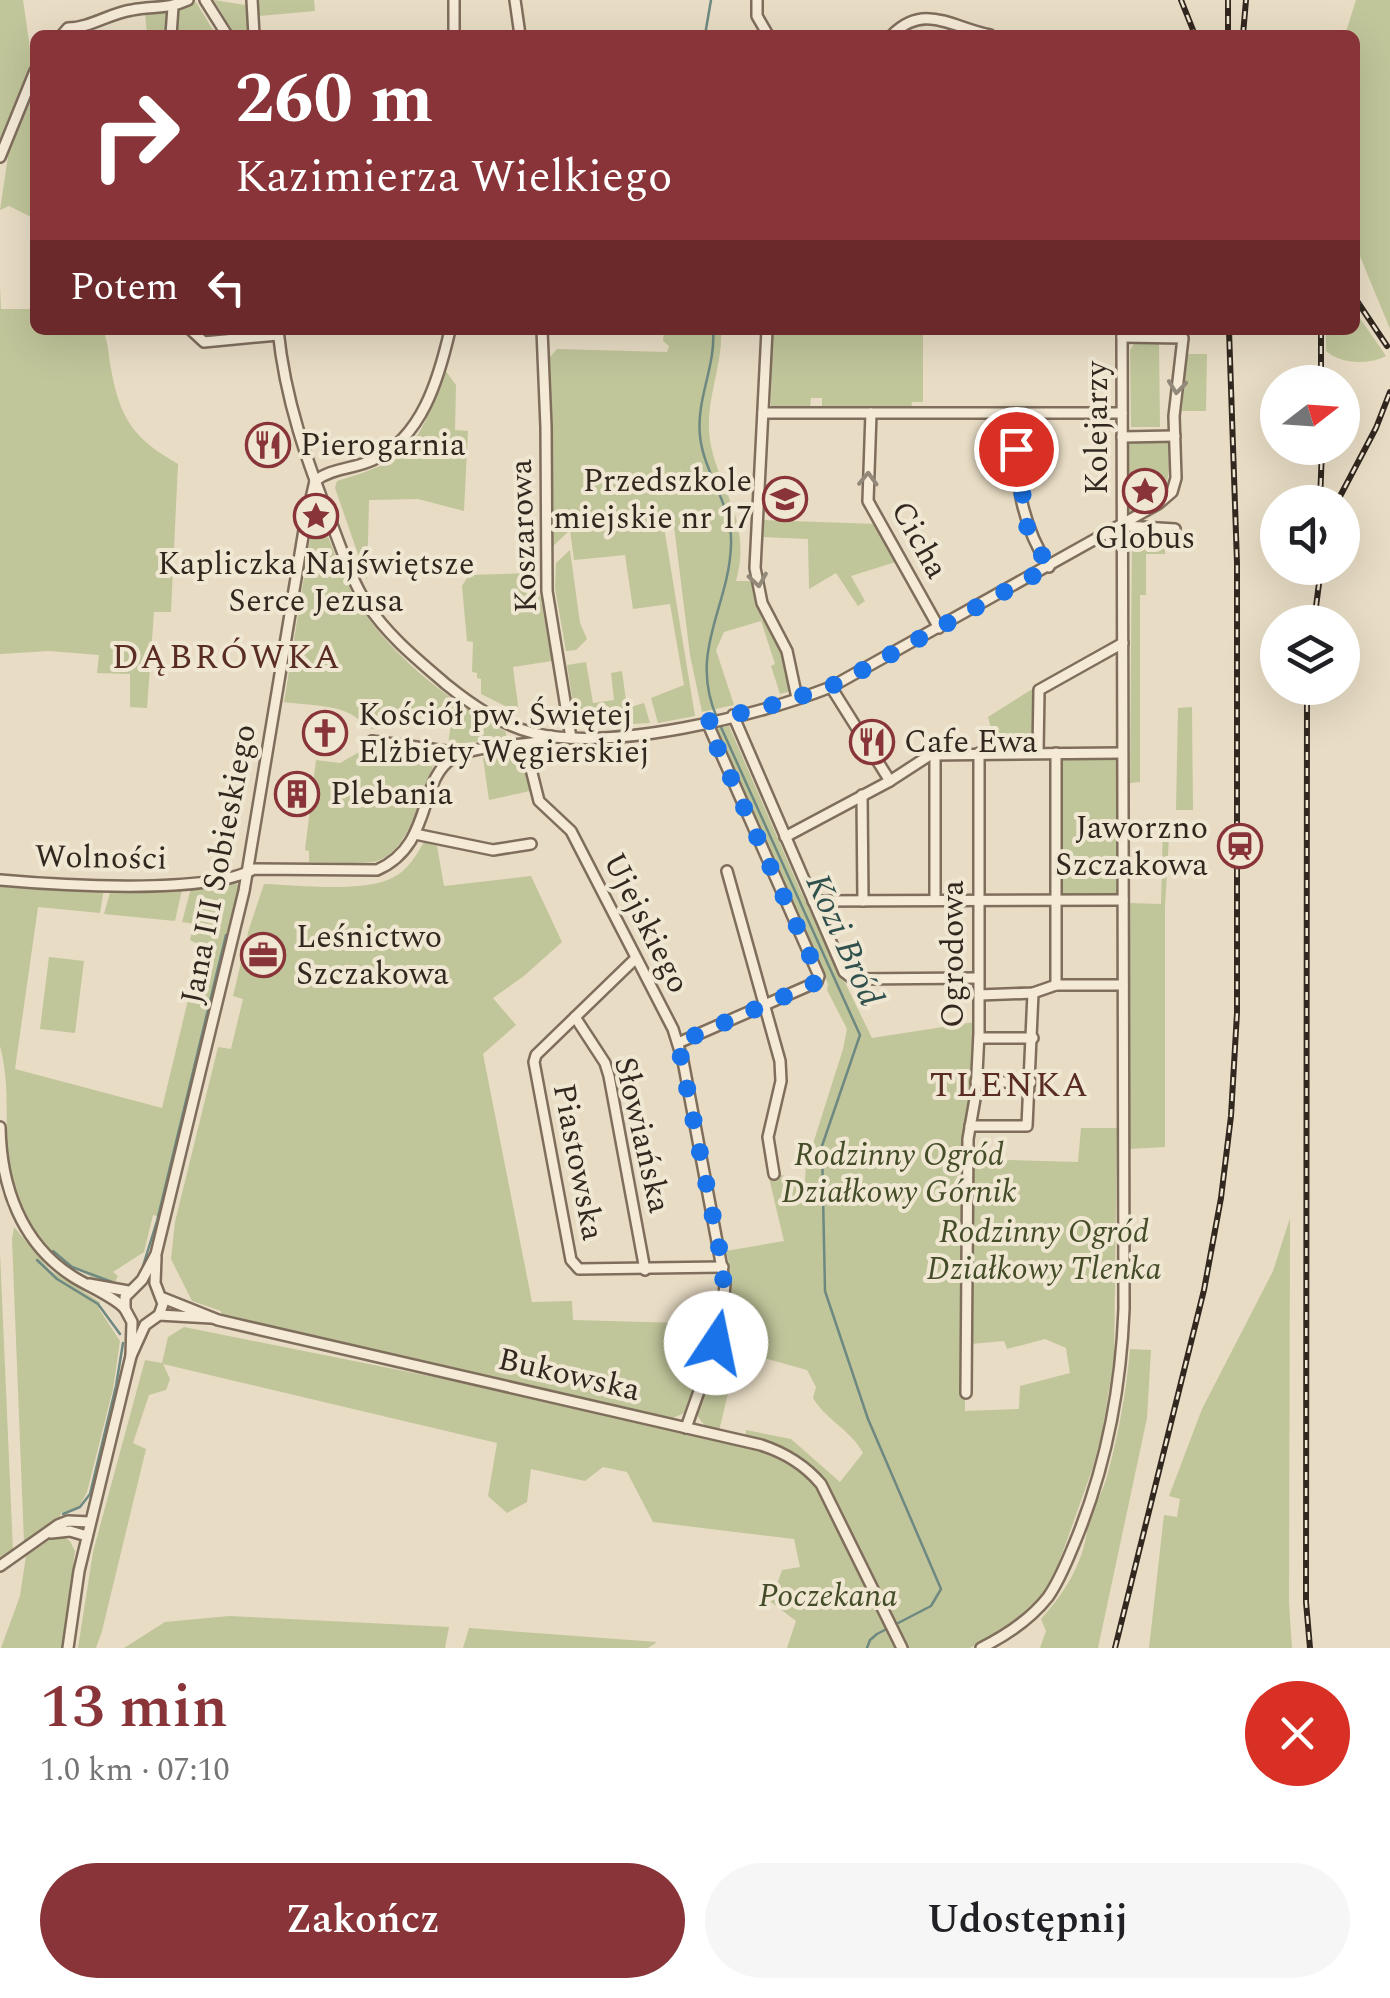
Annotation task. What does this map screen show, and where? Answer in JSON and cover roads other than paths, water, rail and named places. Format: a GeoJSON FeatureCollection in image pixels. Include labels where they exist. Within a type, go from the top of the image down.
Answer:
{"type":"FeatureCollection","features":[{"type":"Feature","properties":{"kind":"street"},"geometry":{"type":"LineString","coordinates":[[66,30],[130,10],[173,7],[188,0]]}},
{"type":"Feature","properties":{"kind":"street"},"geometry":{"type":"LineString","coordinates":[[205,0],[224,30]]}},
{"type":"Feature","properties":{"kind":"street"},"geometry":{"type":"LineString","coordinates":[[252,0],[254,30]]}},
{"type":"Feature","properties":{"kind":"street"},"geometry":{"type":"LineString","coordinates":[[454,0],[454,30]]}},
{"type":"Feature","properties":{"kind":"street"},"geometry":{"type":"LineString","coordinates":[[515,0],[519,30]]}},
{"type":"Feature","properties":{"kind":"street"},"geometry":{"type":"LineString","coordinates":[[757,0],[757,16],[765,30]]}},
{"type":"Feature","properties":{"kind":"street"},"geometry":{"type":"LineString","coordinates":[[171,30],[173,7]]}},
{"type":"Feature","properties":{"kind":"street"},"geometry":{"type":"LineString","coordinates":[[898,30],[908,22],[928,17],[973,30]]}},
{"type":"Feature","properties":{"kind":"street"},"geometry":{"type":"LineString","coordinates":[[0,157],[30,83]]}},
{"type":"Feature","properties":{"kind":"street"},"geometry":{"type":"LineString","coordinates":[[196,335],[204,342],[256,335]]}},
{"type":"Feature","properties":{"kind":"street"},"geometry":{"type":"LineString","coordinates":[[278,335],[288,398],[315,481],[358,587],[379,620],[401,646],[491,716],[516,728],[571,738],[640,734],[708,722],[831,686],[1122,526],[1172,492],[1176,478],[1182,338],[1146,335]]}},
{"type":"Feature","properties":{"kind":"street"},"geometry":{"type":"LineString","coordinates":[[315,481],[375,459],[408,434],[424,410],[448,335]]}},
{"type":"Feature","properties":{"kind":"street","name":"Koszarowa"},"geometry":{"type":"LineString","coordinates":[[542,335],[546,591],[571,738]]}},
{"type":"Feature","properties":{"kind":"street"},"geometry":{"type":"LineString","coordinates":[[767,335],[756,580],[762,603],[787,651],[798,698]]}},
{"type":"Feature","properties":{"kind":"street","name":"Kolejarzy"},"geometry":{"type":"LineString","coordinates":[[981,1648],[1020,1626],[1054,1588],[1090,1502],[1109,1435],[1123,1336],[1122,335]]}},
{"type":"Feature","properties":{"kind":"street","name":"Cicha"},"geometry":{"type":"LineString","coordinates":[[871,412],[868,501],[939,628]]}},
{"type":"Feature","properties":{"kind":"street"},"geometry":{"type":"LineString","coordinates":[[763,413],[1122,413]]}},
{"type":"Feature","properties":{"kind":"street"},"geometry":{"type":"LineString","coordinates":[[1014,414],[1022,509],[1028,532],[1049,567]]}},
{"type":"Feature","properties":{"kind":"street"},"geometry":{"type":"LineString","coordinates":[[1122,437],[1175,436]]}},
{"type":"Feature","properties":{"kind":"street","name":"Jana III Sobieskiego"},"geometry":{"type":"LineString","coordinates":[[156,1254],[248,872],[315,481]]}},
{"type":"Feature","properties":{"kind":"street"},"geometry":{"type":"LineString","coordinates":[[1122,526],[1175,529]]}},
{"type":"Feature","properties":{"kind":"street"},"geometry":{"type":"LineString","coordinates":[[1038,753],[1039,690],[1123,644]]}},
{"type":"Feature","properties":{"kind":"street"},"geometry":{"type":"LineString","coordinates":[[831,686],[890,780]]}},
{"type":"Feature","properties":{"kind":"street"},"geometry":{"type":"LineString","coordinates":[[732,716],[844,972],[853,979],[978,986],[995,992],[1034,992],[1056,985],[1124,985]]}},
{"type":"Feature","properties":{"kind":"street"},"geometry":{"type":"LineString","coordinates":[[678,1043],[817,982],[819,976],[708,722]]}},
{"type":"Feature","properties":{"kind":"street","name":"Ujejskiego"},"geometry":{"type":"LineString","coordinates":[[516,728],[536,795],[543,807],[571,831],[678,1043],[723,1267],[724,1313],[686,1428]]}},
{"type":"Feature","properties":{"kind":"street"},"geometry":{"type":"LineString","coordinates":[[372,741],[456,756],[522,746],[552,736]]}},
{"type":"Feature","properties":{"kind":"street"},"geometry":{"type":"LineString","coordinates":[[784,836],[935,754],[1122,752]]}},
{"type":"Feature","properties":{"kind":"street","name":"Ogrodowa"},"geometry":{"type":"LineString","coordinates":[[966,1393],[970,1126],[979,1038],[979,753]]}},
{"type":"Feature","properties":{"kind":"street"},"geometry":{"type":"LineString","coordinates":[[1056,753],[1056,985]]}},
{"type":"Feature","properties":{"kind":"street"},"geometry":{"type":"LineString","coordinates":[[935,754],[935,900]]}},
{"type":"Feature","properties":{"kind":"street","name":"Wolności"},"geometry":{"type":"LineString","coordinates":[[0,880],[191,884],[254,869],[377,870],[394,862],[415,834],[441,771],[456,756]]}},
{"type":"Feature","properties":{"kind":"street"},"geometry":{"type":"LineString","coordinates":[[862,796],[863,901]]}},
{"type":"Feature","properties":{"kind":"street"},"geometry":{"type":"LineString","coordinates":[[415,834],[493,850],[530,844]]}},
{"type":"Feature","properties":{"kind":"street"},"geometry":{"type":"LineString","coordinates":[[727,871],[782,1072],[768,1136],[774,1174]]}},
{"type":"Feature","properties":{"kind":"street"},"geometry":{"type":"LineString","coordinates":[[813,901],[1123,900]]}},
{"type":"Feature","properties":{"kind":"street","name":"Piastowska"},"geometry":{"type":"LineString","coordinates":[[636,959],[536,1055],[534,1062],[572,1260],[579,1269],[723,1267]]}},
{"type":"Feature","properties":{"kind":"street"},"geometry":{"type":"LineString","coordinates":[[970,1126],[1027,1126],[1034,992]]}},
{"type":"Feature","properties":{"kind":"street","name":"Słowiańska"},"geometry":{"type":"LineString","coordinates":[[575,1017],[605,1063],[609,1076],[645,1270]]}},
{"type":"Feature","properties":{"kind":"street"},"geometry":{"type":"LineString","coordinates":[[979,1038],[1033,1038]]}},
{"type":"Feature","properties":{"kind":"street"},"geometry":{"type":"LineString","coordinates":[[976,1082],[1031,1082]]}},
{"type":"Feature","properties":{"kind":"street"},"geometry":{"type":"LineString","coordinates":[[0,1127],[3,1169],[19,1217],[48,1257],[129,1314],[148,1322]]}},
{"type":"Feature","properties":{"kind":"street"},"geometry":{"type":"LineString","coordinates":[[81,1282],[128,1291],[140,1283],[156,1254]]}},
{"type":"Feature","properties":{"kind":"street"},"geometry":{"type":"LineString","coordinates":[[156,1254],[156,1287],[163,1298],[211,1318]]}},
{"type":"Feature","properties":{"kind":"street"},"geometry":{"type":"LineString","coordinates":[[140,1283],[156,1287]]}},
{"type":"Feature","properties":{"kind":"street"},"geometry":{"type":"LineString","coordinates":[[128,1291],[131,1356]]}},
{"type":"Feature","properties":{"kind":"street"},"geometry":{"type":"LineString","coordinates":[[159,1315],[163,1298]]}},
{"type":"Feature","properties":{"kind":"street"},"geometry":{"type":"LineString","coordinates":[[68,1648],[90,1522],[131,1356],[148,1322],[159,1315],[211,1318]]}},
{"type":"Feature","properties":{"kind":"street","name":"Bukowska"},"geometry":{"type":"LineString","coordinates":[[211,1318],[772,1449],[812,1474],[836,1512],[900,1643]]}},
{"type":"Feature","properties":{"kind":"street"},"geometry":{"type":"LineString","coordinates":[[0,1566],[68,1521],[90,1522]]}},
{"type":"Feature","properties":{"kind":"street"},"geometry":{"type":"LineString","coordinates":[[46,1535],[70,1531],[87,1536]]}},
{"type":"Feature","properties":{"kind":"waterway","name":"Kozi Bród"},"geometry":{"type":"LineString","coordinates":[[706,30],[711,0]]}},
{"type":"Feature","properties":{"kind":"waterway","name":"Kozi Bród"},"geometry":{"type":"LineString","coordinates":[[713,335],[700,436],[728,517],[731,545],[708,650],[709,694],[717,718]]}},
{"type":"Feature","properties":{"kind":"waterway","name":"Kozi Bród"},"geometry":{"type":"LineString","coordinates":[[720,725],[860,1035],[822,1146],[825,1291],[868,1419],[941,1589],[931,1606],[877,1634],[867,1648]]}},
{"type":"Feature","properties":{"kind":"waterway"},"geometry":{"type":"LineString","coordinates":[[143,1266],[226,935]]}},
{"type":"Feature","properties":{"kind":"waterway"},"geometry":{"type":"LineString","coordinates":[[53,1251],[72,1267],[112,1282]]}},
{"type":"Feature","properties":{"kind":"waterway"},"geometry":{"type":"LineString","coordinates":[[37,1260],[57,1279],[98,1304],[120,1334]]}},
{"type":"Feature","properties":{"kind":"waterway"},"geometry":{"type":"LineString","coordinates":[[63,1514],[80,1507],[90,1494],[123,1343]]}},
{"type":"Feature","properties":{"kind":"railway"},"geometry":{"type":"LineString","coordinates":[[1181,0],[1193,30]]}},
{"type":"Feature","properties":{"kind":"railway"},"geometry":{"type":"LineString","coordinates":[[1228,0],[1228,30]]}},
{"type":"Feature","properties":{"kind":"railway"},"geometry":{"type":"LineString","coordinates":[[1243,30],[1246,0]]}},
{"type":"Feature","properties":{"kind":"railway"},"geometry":{"type":"LineString","coordinates":[[1360,306],[1387,346]]}},
{"type":"Feature","properties":{"kind":"railway"},"geometry":{"type":"LineString","coordinates":[[1115,1648],[1204,1290],[1231,1116],[1237,1013],[1237,563],[1229,335]]}},
{"type":"Feature","properties":{"kind":"railway"},"geometry":{"type":"LineString","coordinates":[[1321,335],[1321,365]]}},
{"type":"Feature","properties":{"kind":"railway"},"geometry":{"type":"LineString","coordinates":[[1346,485],[1390,392]]}},
{"type":"Feature","properties":{"kind":"railway"},"geometry":{"type":"LineString","coordinates":[[1321,465],[1321,485]]}},
{"type":"Feature","properties":{"kind":"railway"},"geometry":{"type":"LineString","coordinates":[[1316,605],[1319,585]]}},
{"type":"Feature","properties":{"kind":"railway"},"geometry":{"type":"LineString","coordinates":[[1307,705],[1306,1602],[1310,1648]]}},
{"type":"Feature","properties":{"kind":"place","name":"Pierogarnia"},"geometry":{"type":"Point","coordinates":[268,445]}},
{"type":"Feature","properties":{"kind":"place","name":"Globus"},"geometry":{"type":"Point","coordinates":[1145,491]}},
{"type":"Feature","properties":{"kind":"place","name":"Przedszkole miejskie nr 17"},"geometry":{"type":"Point","coordinates":[785,499]}},
{"type":"Feature","properties":{"kind":"place","name":"Kapliczka Najświętsze Serce Jezusa"},"geometry":{"type":"Point","coordinates":[316,516]}},
{"type":"Feature","properties":{"kind":"place","name":"Kościół pw. Świętej Elżbiety Węgierskiej"},"geometry":{"type":"Point","coordinates":[325,733]}},
{"type":"Feature","properties":{"kind":"place","name":"Cafe Ewa"},"geometry":{"type":"Point","coordinates":[872,742]}},
{"type":"Feature","properties":{"kind":"place","name":"Plebania"},"geometry":{"type":"Point","coordinates":[297,794]}},
{"type":"Feature","properties":{"kind":"place","name":"Jaworzno Szczakowa"},"geometry":{"type":"Point","coordinates":[1240,846]}},
{"type":"Feature","properties":{"kind":"place","name":"Leśnictwo Szczakowa"},"geometry":{"type":"Point","coordinates":[263,955]}},
{"type":"Feature","properties":{"kind":"district","name":"DĄBRÓWKA"},"geometry":{"type":"Point","coordinates":[227,657]}},
{"type":"Feature","properties":{"kind":"district","name":"TLENKA"},"geometry":{"type":"Point","coordinates":[1010,1085]}},
{"type":"Feature","properties":{"kind":"park label","name":"Rodzinny Ogród Działkowy Górnik"},"geometry":{"type":"Point","coordinates":[899,1174]}},
{"type":"Feature","properties":{"kind":"park label","name":"Rodzinny Ogród Działkowy Tlenka"},"geometry":{"type":"Point","coordinates":[1044,1250]}},
{"type":"Feature","properties":{"kind":"park label","name":"Poczekana"},"geometry":{"type":"Point","coordinates":[828,1596]}}]}
